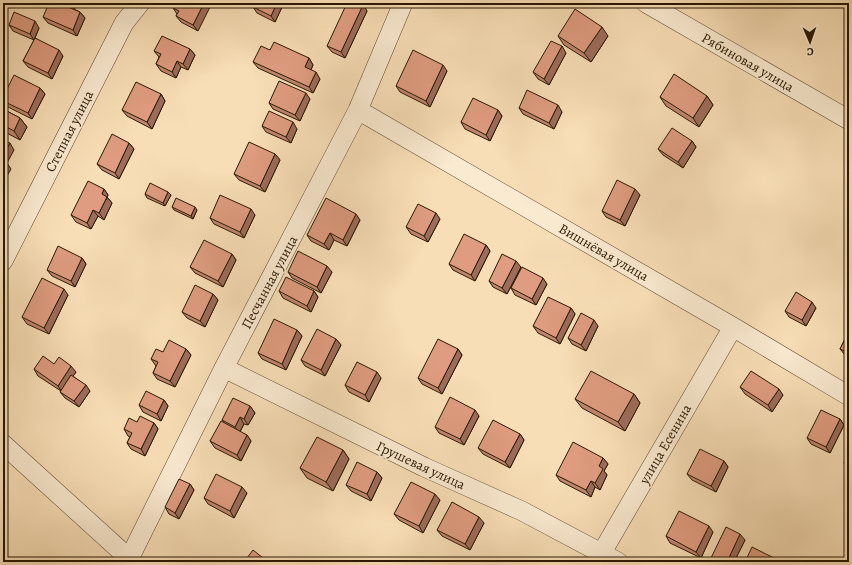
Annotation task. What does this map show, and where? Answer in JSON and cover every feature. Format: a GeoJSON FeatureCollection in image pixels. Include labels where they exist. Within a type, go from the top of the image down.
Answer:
{"type":"FeatureCollection","features":[{"type":"Feature","properties":{"kind":"street","name":"Степная улица"},"geometry":{"type":"LineString","coordinates":[[3,261],[124,23],[140,3]]}},
{"type":"Feature","properties":{"kind":"street","name":"Песчанная улица"},"geometry":{"type":"LineString","coordinates":[[131,560],[224,368],[358,110],[403,3]]}},
{"type":"Feature","properties":{"kind":"street","name":"Рябиновая улица"},"geometry":{"type":"LineString","coordinates":[[646,3],[849,120]]}},
{"type":"Feature","properties":{"kind":"street","name":"Вишнёвая улица"},"geometry":{"type":"LineString","coordinates":[[358,110],[733,326],[849,396]]}},
{"type":"Feature","properties":{"kind":"street","name":"улица Есенина"},"geometry":{"type":"LineString","coordinates":[[606,559],[733,326]]}},
{"type":"Feature","properties":{"kind":"street","name":"Грушевая улица"},"geometry":{"type":"LineString","coordinates":[[224,368],[424,467],[522,511],[606,559]]}},
{"type":"Feature","properties":{"kind":"street"},"geometry":{"type":"LineString","coordinates":[[3,444],[131,560]]}},
{"type":"Feature","properties":{"kind":"building"},"geometry":{"type":"Polygon","coordinates":[[[49,3],[70,3],[68,7],[80,12],[73,30],[43,17],[49,3]]]}},
{"type":"Feature","properties":{"kind":"building"},"geometry":{"type":"Polygon","coordinates":[[[176,3],[182,5],[183,3],[204,3],[193,25],[176,16],[179,11],[173,8],[176,3]]]}},
{"type":"Feature","properties":{"kind":"building"},"geometry":{"type":"Polygon","coordinates":[[[255,3],[277,3],[271,16],[253,7],[255,3]]]}},
{"type":"Feature","properties":{"kind":"building"},"geometry":{"type":"Polygon","coordinates":[[[347,3],[358,3],[363,5],[341,52],[327,46],[347,3]]]}},
{"type":"Feature","properties":{"kind":"building"},"geometry":{"type":"Polygon","coordinates":[[[575,9],[602,27],[584,53],[558,36],[575,9]]]}},
{"type":"Feature","properties":{"kind":"building"},"geometry":{"type":"Polygon","coordinates":[[[14,12],[35,21],[30,34],[9,25],[14,12]]]}},
{"type":"Feature","properties":{"kind":"building"},"geometry":{"type":"Polygon","coordinates":[[[162,36],[190,49],[183,64],[177,61],[172,72],[156,64],[161,54],[154,51],[162,36]]]}},
{"type":"Feature","properties":{"kind":"building"},"geometry":{"type":"Polygon","coordinates":[[[35,38],[59,50],[48,73],[23,61],[35,38]]]}},
{"type":"Feature","properties":{"kind":"building"},"geometry":{"type":"Polygon","coordinates":[[[551,41],[562,46],[544,79],[533,72],[551,41]]]}},
{"type":"Feature","properties":{"kind":"building"},"geometry":{"type":"Polygon","coordinates":[[[274,42],[309,58],[305,67],[316,72],[309,87],[253,62],[261,46],[270,50],[274,42]]]}},
{"type":"Feature","properties":{"kind":"building"},"geometry":{"type":"Polygon","coordinates":[[[413,50],[443,65],[426,101],[396,86],[413,50]]]}},
{"type":"Feature","properties":{"kind":"building"},"geometry":{"type":"Polygon","coordinates":[[[674,74],[707,96],[693,118],[660,97],[674,74]]]}},
{"type":"Feature","properties":{"kind":"building"},"geometry":{"type":"Polygon","coordinates":[[[14,75],[40,88],[28,113],[3,101],[3,97],[14,75]]]}},
{"type":"Feature","properties":{"kind":"building"},"geometry":{"type":"Polygon","coordinates":[[[279,81],[306,93],[295,115],[269,103],[279,81]]]}},
{"type":"Feature","properties":{"kind":"building"},"geometry":{"type":"Polygon","coordinates":[[[136,82],[161,94],[147,122],[122,110],[136,82]]]}},
{"type":"Feature","properties":{"kind":"building"},"geometry":{"type":"Polygon","coordinates":[[[527,90],[558,105],[549,123],[519,108],[527,90]]]}},
{"type":"Feature","properties":{"kind":"building"},"geometry":{"type":"Polygon","coordinates":[[[473,98],[498,110],[486,135],[461,122],[473,98]]]}},
{"type":"Feature","properties":{"kind":"building"},"geometry":{"type":"Polygon","coordinates":[[[3,109],[20,118],[14,131],[3,125],[3,109]]]}},
{"type":"Feature","properties":{"kind":"building"},"geometry":{"type":"Polygon","coordinates":[[[269,111],[293,122],[286,137],[262,126],[269,111]]]}},
{"type":"Feature","properties":{"kind":"building"},"geometry":{"type":"Polygon","coordinates":[[[672,128],[692,141],[678,162],[658,149],[672,128]]]}},
{"type":"Feature","properties":{"kind":"building"},"geometry":{"type":"Polygon","coordinates":[[[112,134],[129,143],[115,173],[97,164],[112,134]]]}},
{"type":"Feature","properties":{"kind":"building"},"geometry":{"type":"Polygon","coordinates":[[[3,140],[10,143],[3,157],[3,140]]]}},
{"type":"Feature","properties":{"kind":"building"},"geometry":{"type":"Polygon","coordinates":[[[249,142],[275,154],[260,186],[234,174],[249,142]]]}},
{"type":"Feature","properties":{"kind":"building"},"geometry":{"type":"Polygon","coordinates":[[[3,161],[6,162],[3,169],[3,161]]]}},
{"type":"Feature","properties":{"kind":"building"},"geometry":{"type":"Polygon","coordinates":[[[617,180],[635,189],[620,220],[602,211],[617,180]]]}},
{"type":"Feature","properties":{"kind":"building"},"geometry":{"type":"Polygon","coordinates":[[[88,181],[104,189],[102,194],[107,197],[99,213],[93,210],[87,223],[71,215],[88,181]]]}},
{"type":"Feature","properties":{"kind":"building"},"geometry":{"type":"Polygon","coordinates":[[[150,183],[168,192],[163,203],[145,194],[150,183]]]}},
{"type":"Feature","properties":{"kind":"building"},"geometry":{"type":"Polygon","coordinates":[[[220,195],[251,209],[240,232],[210,218],[220,195]]]}},
{"type":"Feature","properties":{"kind":"building"},"geometry":{"type":"Polygon","coordinates":[[[176,198],[195,207],[191,216],[172,207],[176,198]]]}},
{"type":"Feature","properties":{"kind":"building"},"geometry":{"type":"Polygon","coordinates":[[[326,198],[356,214],[343,240],[330,233],[324,244],[307,235],[326,198]]]}},
{"type":"Feature","properties":{"kind":"building"},"geometry":{"type":"Polygon","coordinates":[[[418,204],[436,213],[424,236],[406,227],[418,204]]]}},
{"type":"Feature","properties":{"kind":"building"},"geometry":{"type":"Polygon","coordinates":[[[464,234],[486,245],[471,275],[449,264],[464,234]]]}},
{"type":"Feature","properties":{"kind":"building"},"geometry":{"type":"Polygon","coordinates":[[[204,240],[232,254],[218,281],[190,267],[204,240]]]}},
{"type":"Feature","properties":{"kind":"building"},"geometry":{"type":"Polygon","coordinates":[[[58,246],[82,258],[71,281],[47,270],[58,246]]]}},
{"type":"Feature","properties":{"kind":"building"},"geometry":{"type":"Polygon","coordinates":[[[298,251],[327,266],[317,287],[288,272],[298,251]]]}},
{"type":"Feature","properties":{"kind":"building"},"geometry":{"type":"Polygon","coordinates":[[[502,254],[516,261],[502,288],[489,281],[502,254]]]}},
{"type":"Feature","properties":{"kind":"building"},"geometry":{"type":"Polygon","coordinates":[[[522,267],[543,278],[532,299],[511,288],[522,267]]]}},
{"type":"Feature","properties":{"kind":"building"},"geometry":{"type":"Polygon","coordinates":[[[286,277],[314,291],[307,306],[279,291],[286,277]]]}},
{"type":"Feature","properties":{"kind":"building"},"geometry":{"type":"Polygon","coordinates":[[[42,278],[64,289],[44,328],[22,317],[42,278]]]}},
{"type":"Feature","properties":{"kind":"building"},"geometry":{"type":"Polygon","coordinates":[[[195,285],[213,294],[200,321],[182,312],[195,285]]]}},
{"type":"Feature","properties":{"kind":"building"},"geometry":{"type":"Polygon","coordinates":[[[796,292],[812,302],[802,320],[785,311],[796,292]]]}},
{"type":"Feature","properties":{"kind":"building"},"geometry":{"type":"Polygon","coordinates":[[[548,297],[571,308],[556,338],[533,326],[548,297]]]}},
{"type":"Feature","properties":{"kind":"building"},"geometry":{"type":"Polygon","coordinates":[[[581,313],[594,320],[581,345],[568,338],[581,313]]]}},
{"type":"Feature","properties":{"kind":"building"},"geometry":{"type":"Polygon","coordinates":[[[274,319],[297,330],[282,364],[258,353],[274,319]]]}},
{"type":"Feature","properties":{"kind":"building"},"geometry":{"type":"Polygon","coordinates":[[[317,329],[336,339],[321,370],[301,360],[317,329]]]}},
{"type":"Feature","properties":{"kind":"building"},"geometry":{"type":"Polygon","coordinates":[[[849,331],[849,353],[840,349],[849,331]]]}},
{"type":"Feature","properties":{"kind":"building"},"geometry":{"type":"Polygon","coordinates":[[[438,339],[458,349],[438,388],[418,378],[438,339]]]}},
{"type":"Feature","properties":{"kind":"building"},"geometry":{"type":"Polygon","coordinates":[[[169,340],[186,349],[170,381],[153,373],[158,362],[151,359],[156,349],[163,352],[169,340]]]}},
{"type":"Feature","properties":{"kind":"building"},"geometry":{"type":"Polygon","coordinates":[[[43,356],[54,364],[59,357],[71,366],[58,386],[34,369],[43,356]]]}},
{"type":"Feature","properties":{"kind":"building"},"geometry":{"type":"Polygon","coordinates":[[[357,362],[377,372],[365,395],[345,385],[357,362]]]}},
{"type":"Feature","properties":{"kind":"building"},"geometry":{"type":"Polygon","coordinates":[[[591,371],[634,394],[618,422],[575,399],[591,371]]]}},
{"type":"Feature","properties":{"kind":"building"},"geometry":{"type":"Polygon","coordinates":[[[751,371],[779,389],[768,405],[740,387],[751,371]]]}},
{"type":"Feature","properties":{"kind":"building"},"geometry":{"type":"Polygon","coordinates":[[[71,375],[86,385],[74,401],[60,392],[71,375]]]}},
{"type":"Feature","properties":{"kind":"building"},"geometry":{"type":"Polygon","coordinates":[[[146,391],[164,400],[157,414],[139,405],[146,391]]]}},
{"type":"Feature","properties":{"kind":"building"},"geometry":{"type":"Polygon","coordinates":[[[450,397],[475,410],[460,439],[435,427],[450,397]]]}},
{"type":"Feature","properties":{"kind":"building"},"geometry":{"type":"Polygon","coordinates":[[[233,398],[250,406],[244,419],[240,417],[235,427],[222,420],[233,398]]]}},
{"type":"Feature","properties":{"kind":"building"},"geometry":{"type":"Polygon","coordinates":[[[821,410],[840,419],[826,447],[807,438],[821,410]]]}},
{"type":"Feature","properties":{"kind":"building"},"geometry":{"type":"Polygon","coordinates":[[[140,416],[154,423],[141,449],[127,443],[132,433],[124,429],[129,418],[137,422],[140,416]]]}},
{"type":"Feature","properties":{"kind":"building"},"geometry":{"type":"Polygon","coordinates":[[[493,420],[520,434],[505,462],[478,448],[493,420]]]}},
{"type":"Feature","properties":{"kind":"building"},"geometry":{"type":"Polygon","coordinates":[[[221,421],[247,435],[237,455],[210,441],[221,421]]]}},
{"type":"Feature","properties":{"kind":"building"},"geometry":{"type":"Polygon","coordinates":[[[317,437],[343,450],[326,482],[300,468],[317,437]]]}},
{"type":"Feature","properties":{"kind":"building"},"geometry":{"type":"Polygon","coordinates":[[[573,442],[603,458],[599,466],[603,469],[595,483],[591,481],[586,490],[556,475],[573,442]]]}},
{"type":"Feature","properties":{"kind":"building"},"geometry":{"type":"Polygon","coordinates":[[[700,449],[724,461],[711,486],[687,474],[700,449]]]}},
{"type":"Feature","properties":{"kind":"building"},"geometry":{"type":"Polygon","coordinates":[[[849,453],[849,466],[844,463],[849,453]]]}},
{"type":"Feature","properties":{"kind":"building"},"geometry":{"type":"Polygon","coordinates":[[[357,462],[377,472],[367,494],[346,485],[357,462]]]}},
{"type":"Feature","properties":{"kind":"building"},"geometry":{"type":"Polygon","coordinates":[[[216,474],[242,487],[230,511],[204,498],[216,474]]]}},
{"type":"Feature","properties":{"kind":"building"},"geometry":{"type":"Polygon","coordinates":[[[179,479],[190,484],[175,513],[165,507],[179,479]]]}},
{"type":"Feature","properties":{"kind":"building"},"geometry":{"type":"Polygon","coordinates":[[[411,482],[435,494],[419,526],[394,514],[411,482]]]}},
{"type":"Feature","properties":{"kind":"building"},"geometry":{"type":"Polygon","coordinates":[[[452,502],[479,517],[465,544],[437,530],[452,502]]]}},
{"type":"Feature","properties":{"kind":"building"},"geometry":{"type":"Polygon","coordinates":[[[679,511],[709,526],[696,552],[666,536],[679,511]]]}},
{"type":"Feature","properties":{"kind":"building"},"geometry":{"type":"Polygon","coordinates":[[[726,527],[740,534],[727,562],[719,562],[711,558],[726,527]]]}},
{"type":"Feature","properties":{"kind":"building"},"geometry":{"type":"Polygon","coordinates":[[[752,547],[782,562],[745,562],[752,547]]]}},
{"type":"Feature","properties":{"kind":"building"},"geometry":{"type":"Polygon","coordinates":[[[253,550],[268,562],[244,562],[253,550]]]}}]}
